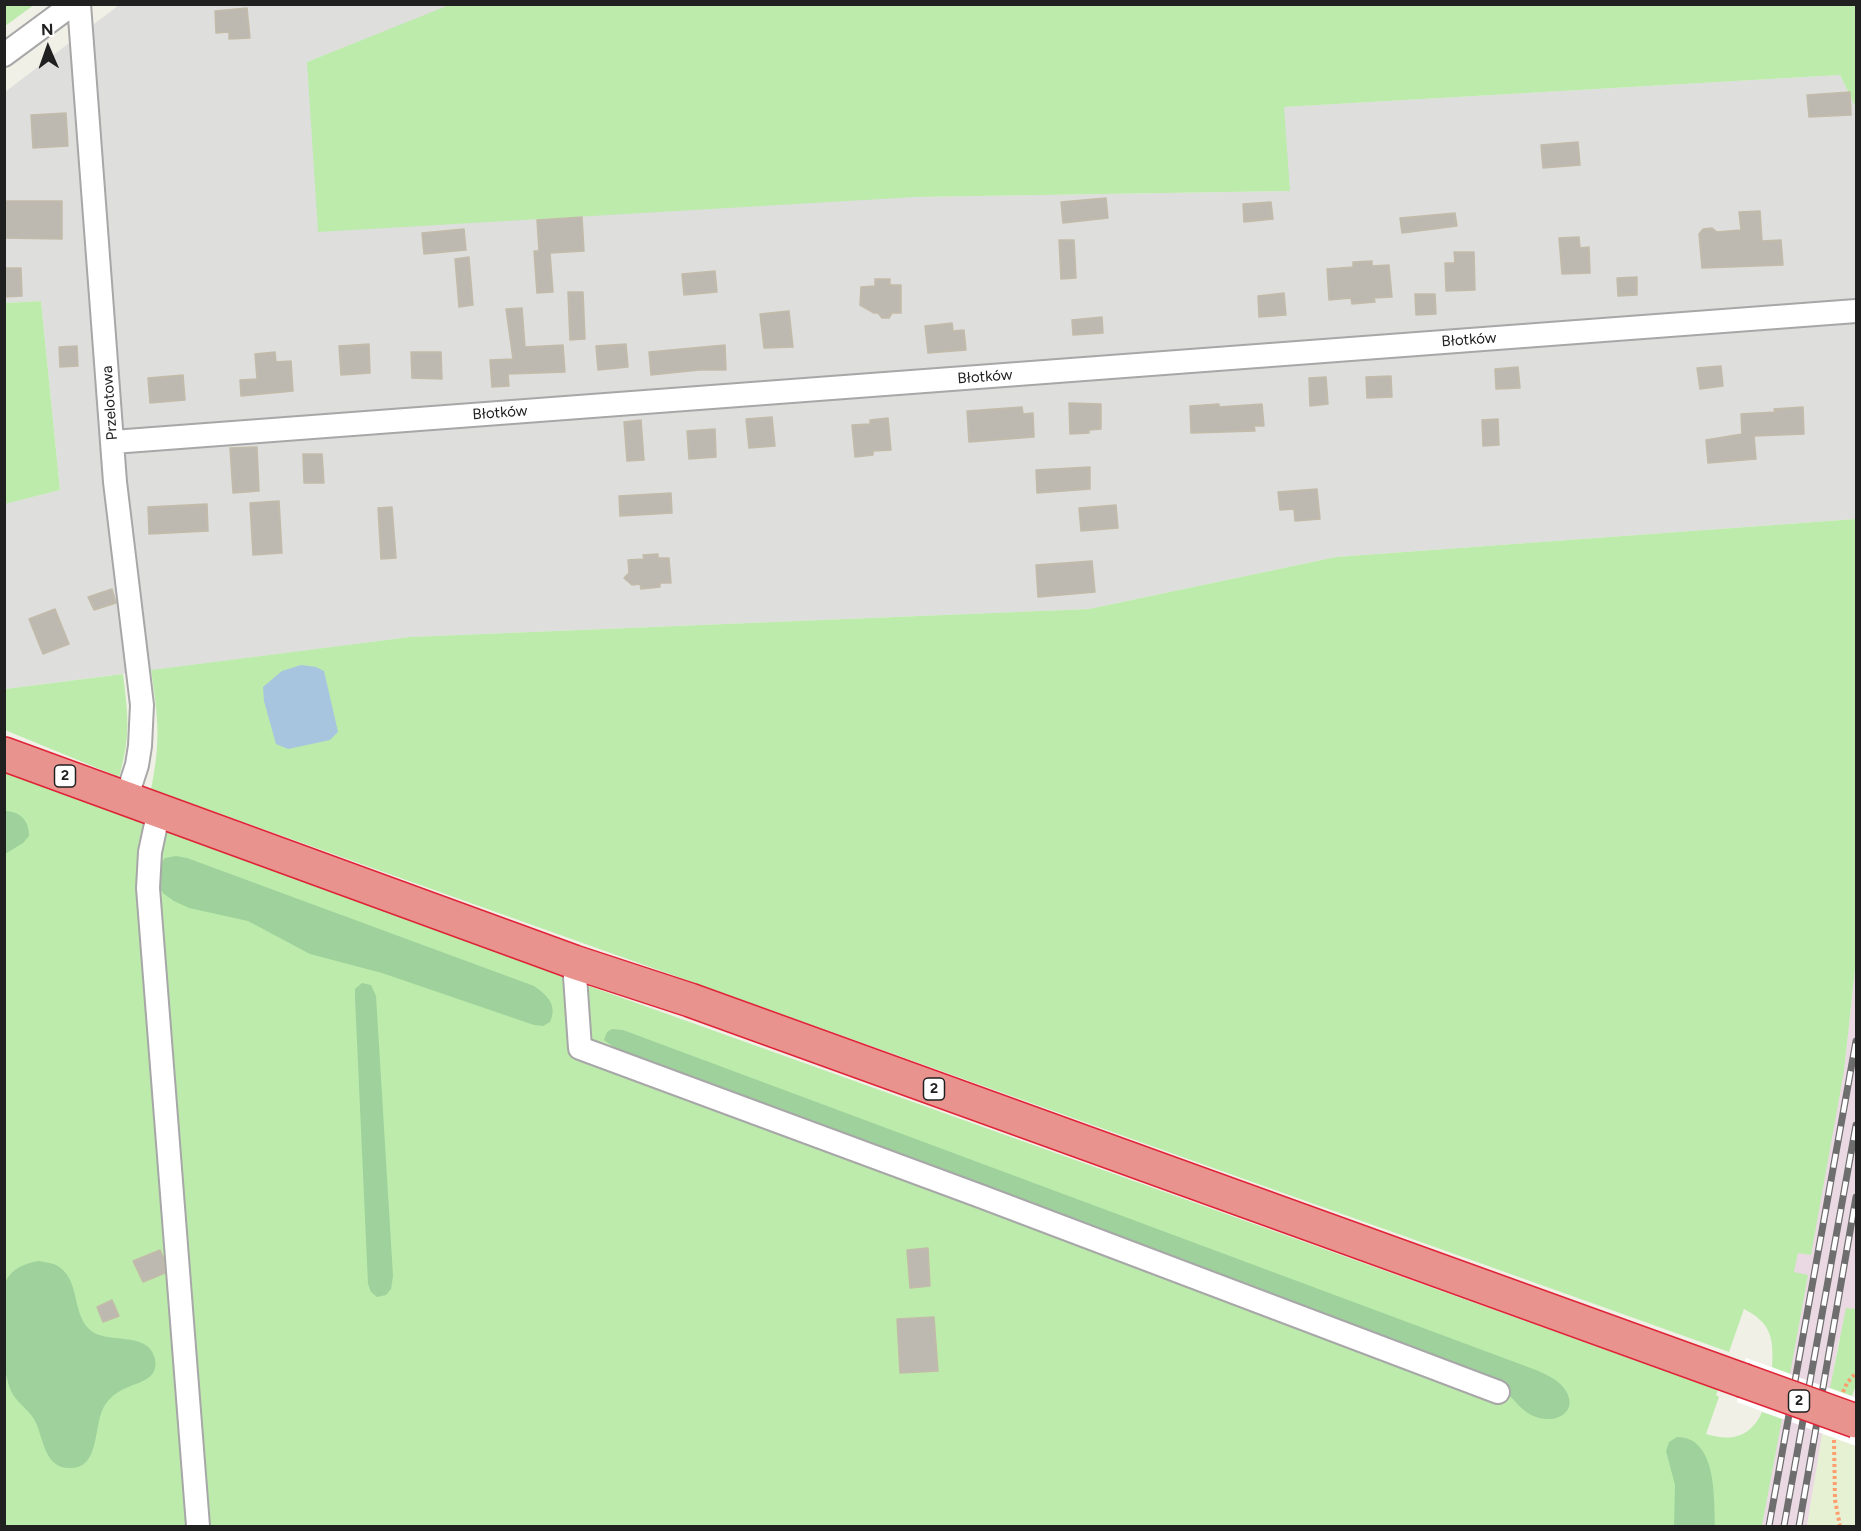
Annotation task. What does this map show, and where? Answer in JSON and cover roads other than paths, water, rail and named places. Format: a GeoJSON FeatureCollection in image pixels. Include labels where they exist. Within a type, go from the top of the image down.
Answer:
{"type":"FeatureCollection","features":[{"type":"Feature","properties":{"kind":"highway","name":"2"},"geometry":{"type":"LineString","coordinates":[[4,754],[574,962],[690,1000],[1742,1380],[1844,1419]]}},
{"type":"Feature","properties":{"kind":"street"},"geometry":{"type":"LineString","coordinates":[[4,55],[73,4]]}},
{"type":"Feature","properties":{"kind":"street","name":"Przelotowa"},"geometry":{"type":"LineString","coordinates":[[79,4],[115,482],[142,705],[137,765],[126,799]]}},
{"type":"Feature","properties":{"kind":"street","name":"Błotków"},"geometry":{"type":"LineString","coordinates":[[113,442],[1857,311]]}},
{"type":"Feature","properties":{"kind":"street"},"geometry":{"type":"LineString","coordinates":[[159,810],[150,852],[148,888],[198,1527]]}},
{"type":"Feature","properties":{"kind":"street"},"geometry":{"type":"LineString","coordinates":[[574,962],[580,1048],[1498,1392]]}},
{"type":"Feature","properties":{"kind":"water"},"geometry":{"type":"Polygon","coordinates":[[[301,665],[316,667],[324,671],[338,732],[330,740],[288,749],[276,744],[264,701],[263,687],[282,671],[301,665]]]}},
{"type":"Feature","properties":{"kind":"railway"},"geometry":{"type":"LineString","coordinates":[[1769,1526],[1856,1041]]}},
{"type":"Feature","properties":{"kind":"railway"},"geometry":{"type":"LineString","coordinates":[[1784,1526],[1856,1125]]}},
{"type":"Feature","properties":{"kind":"railway"},"geometry":{"type":"LineString","coordinates":[[1799,1526],[1856,1197]]}}]}
